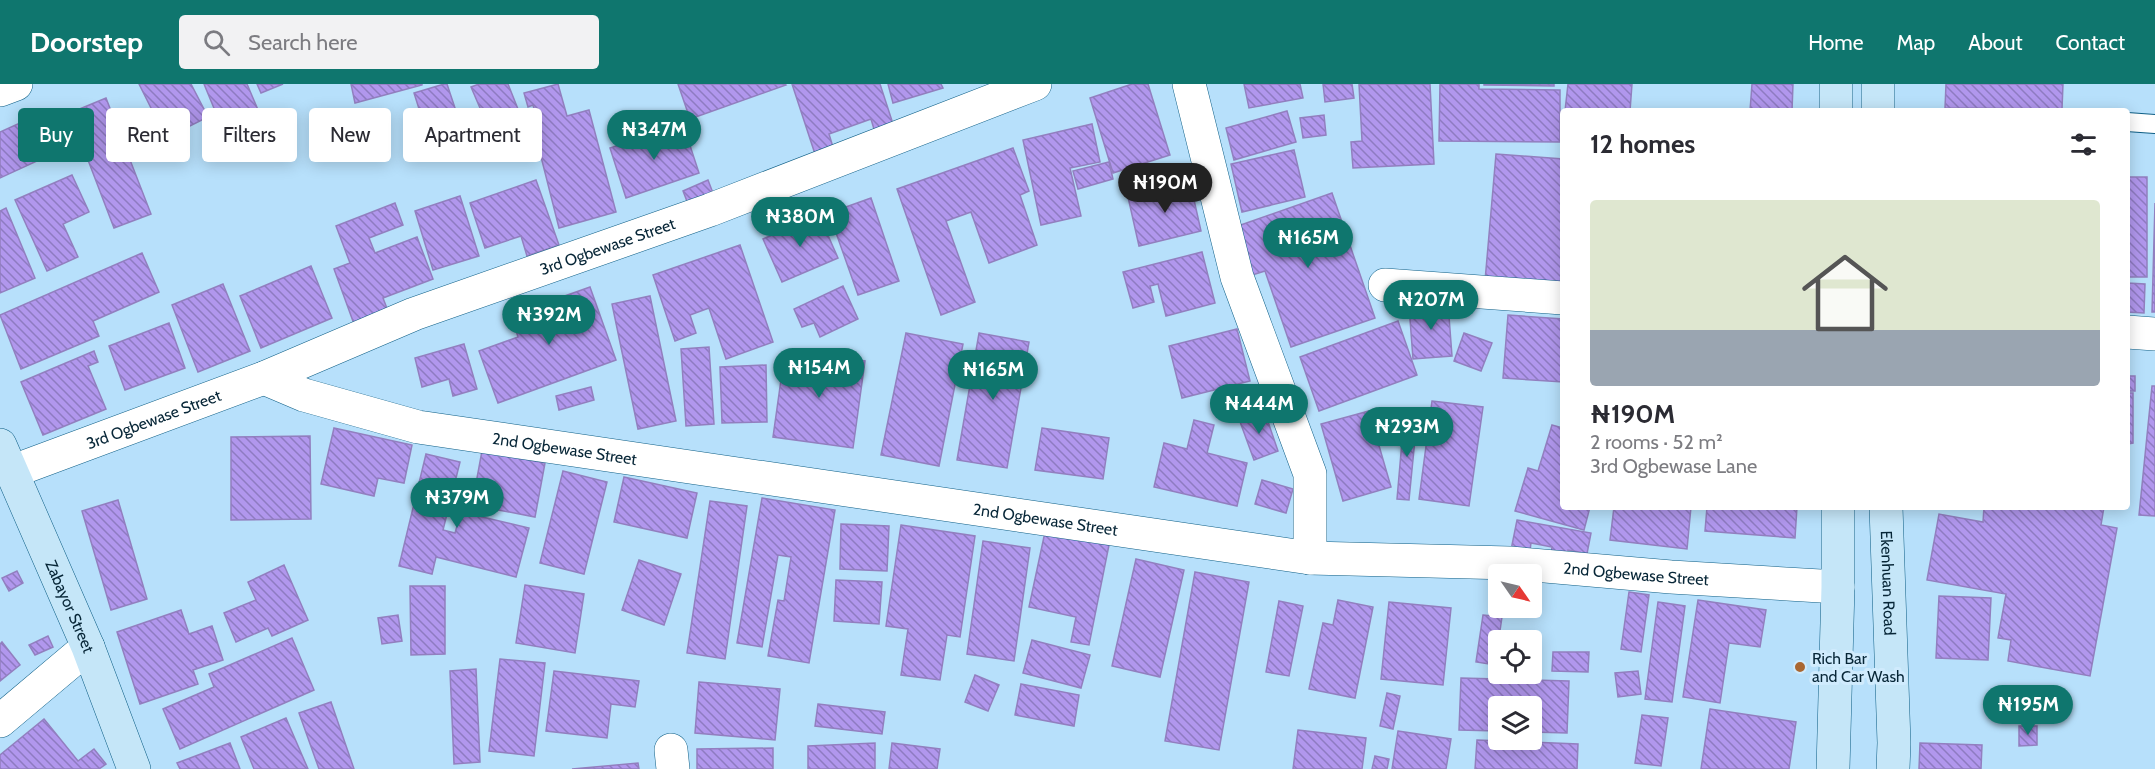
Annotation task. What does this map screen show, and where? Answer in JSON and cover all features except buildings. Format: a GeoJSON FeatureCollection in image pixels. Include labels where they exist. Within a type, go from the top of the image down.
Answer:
{"type":"FeatureCollection","features":[{"type":"Feature","properties":{"kind":"main road"},"geometry":{"type":"LineString","coordinates":[[1836,84],[1836,108]]}},
{"type":"Feature","properties":{"kind":"main road"},"geometry":{"type":"LineString","coordinates":[[1878,84],[1878,108]]}},
{"type":"Feature","properties":{"kind":"main road","name":"Zabayor Street"},"geometry":{"type":"LineString","coordinates":[[5,458],[88,647],[134,769]]}},
{"type":"Feature","properties":{"kind":"main road"},"geometry":{"type":"LineString","coordinates":[[1833,769],[1838,510]]}},
{"type":"Feature","properties":{"kind":"main road","name":"Ekenhuan Road"},"geometry":{"type":"LineString","coordinates":[[1886,510],[1893,769]]}},
{"type":"Feature","properties":{"kind":"street"},"geometry":{"type":"LineString","coordinates":[[0,90],[16,84]]}},
{"type":"Feature","properties":{"kind":"street","name":"3rd Ogbewase Street"},"geometry":{"type":"LineString","coordinates":[[5,458],[264,378],[414,314],[710,210],[1035,84]]}},
{"type":"Feature","properties":{"kind":"street"},"geometry":{"type":"LineString","coordinates":[[1189,84],[1237,277],[1310,474],[1310,558]]}},
{"type":"Feature","properties":{"kind":"street"},"geometry":{"type":"LineString","coordinates":[[1385,285],[1560,298]]}},
{"type":"Feature","properties":{"kind":"street"},"geometry":{"type":"LineString","coordinates":[[2130,332],[2155,334]]}},
{"type":"Feature","properties":{"kind":"street","name":"2nd Ogbewase Street"},"geometry":{"type":"LineString","coordinates":[[264,378],[304,395],[418,427],[1310,558],[1510,563],[1671,577],[1838,587]]}},
{"type":"Feature","properties":{"kind":"street"},"geometry":{"type":"LineString","coordinates":[[0,721],[88,647]]}},
{"type":"Feature","properties":{"kind":"lane"},"geometry":{"type":"LineString","coordinates":[[2130,122],[2155,124]]}},
{"type":"Feature","properties":{"kind":"place","name":"Rich Bar and Car Wash"},"geometry":{"type":"Point","coordinates":[1800,667]}}]}
